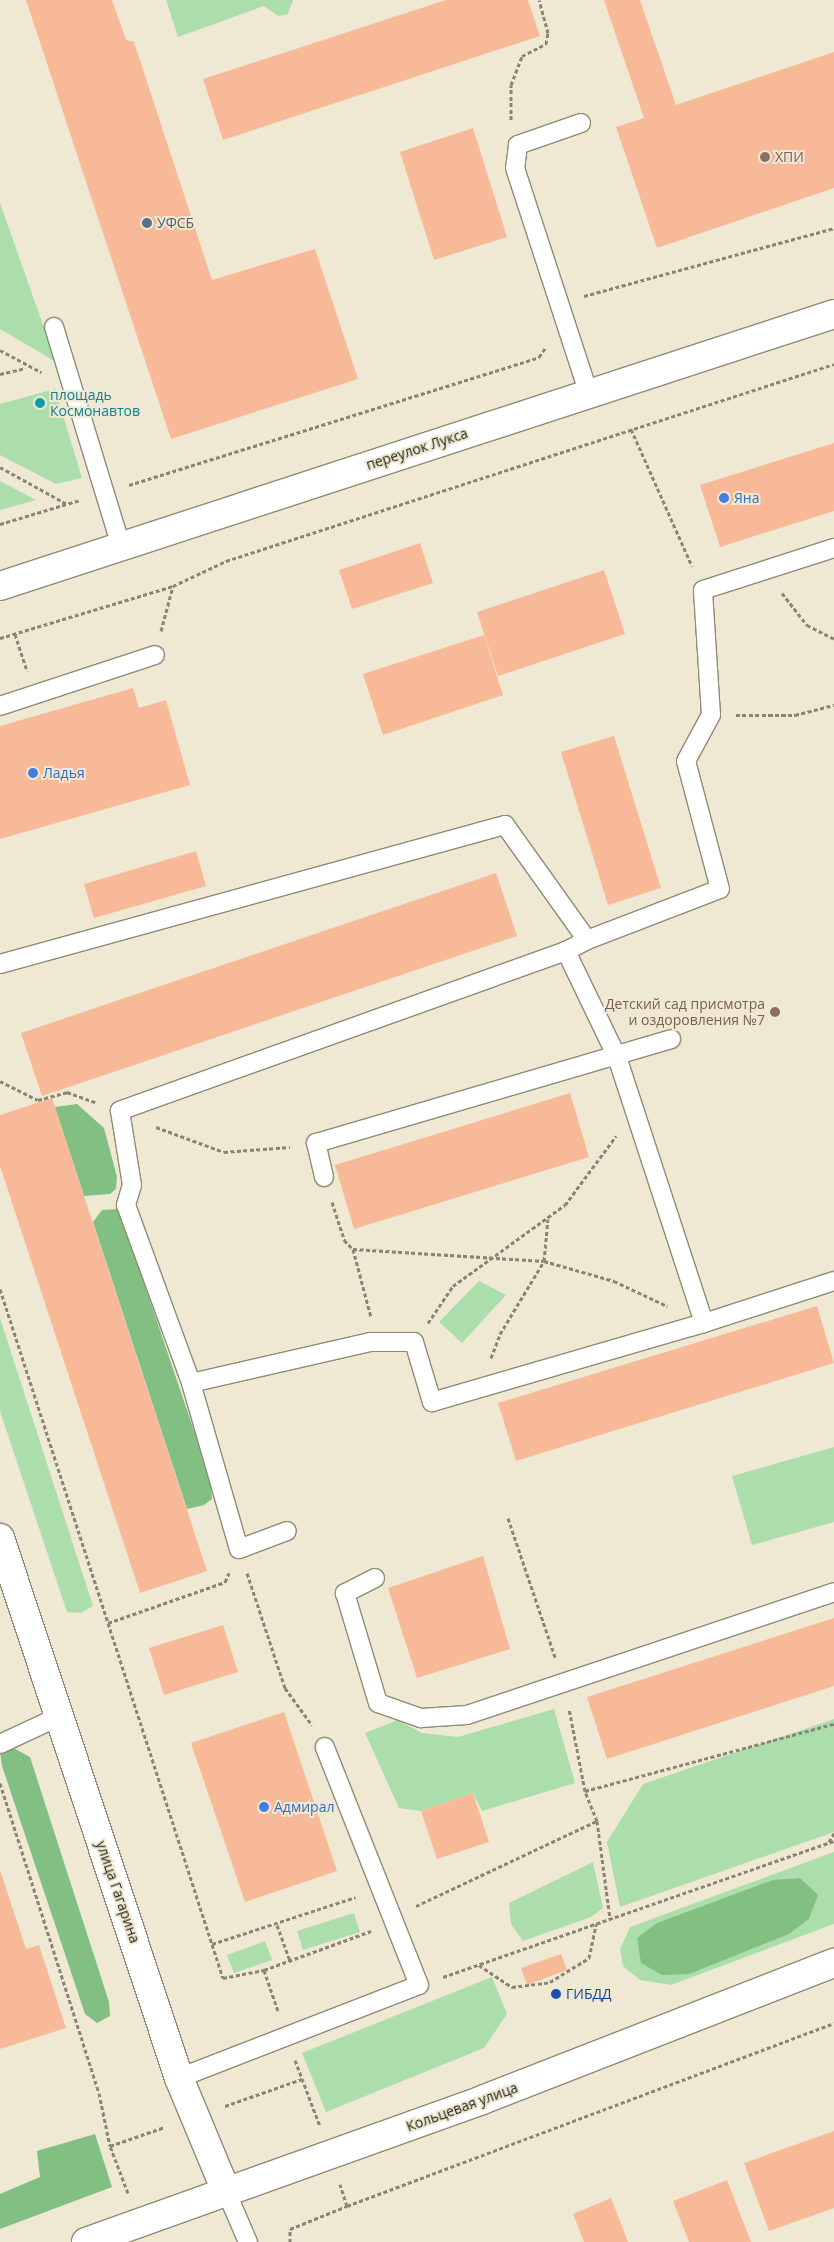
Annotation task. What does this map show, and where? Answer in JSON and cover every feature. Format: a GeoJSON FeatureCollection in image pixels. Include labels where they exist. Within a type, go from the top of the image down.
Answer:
{"type":"FeatureCollection","features":[{"type":"Feature","properties":{"kind":"main road","name":"переулок Лукса"},"geometry":{"type":"LineString","coordinates":[[0,586],[834,314]]}},
{"type":"Feature","properties":{"kind":"main road","name":"улица Гагарина"},"geometry":{"type":"LineString","coordinates":[[0,1538],[179,2078],[226,2190]]}},
{"type":"Feature","properties":{"kind":"main road","name":"Кольцевая улица"},"geometry":{"type":"LineString","coordinates":[[86,2242],[226,2190],[482,2100],[834,1963]]}},
{"type":"Feature","properties":{"kind":"lane"},"geometry":{"type":"LineString","coordinates":[[581,123],[518,145],[515,168],[566,319],[588,394]]}},
{"type":"Feature","properties":{"kind":"lane"},"geometry":{"type":"LineString","coordinates":[[54,327],[121,546]]}},
{"type":"Feature","properties":{"kind":"lane"},"geometry":{"type":"LineString","coordinates":[[287,1531],[239,1549],[191,1383],[126,1204],[132,1185],[120,1111],[566,951],[587,940],[720,889],[686,761],[710,716],[703,590],[834,548]]}},
{"type":"Feature","properties":{"kind":"lane"},"geometry":{"type":"LineString","coordinates":[[0,706],[155,655]]}},
{"type":"Feature","properties":{"kind":"lane"},"geometry":{"type":"LineString","coordinates":[[0,964],[505,825],[587,940]]}},
{"type":"Feature","properties":{"kind":"lane"},"geometry":{"type":"LineString","coordinates":[[566,951],[617,1057],[704,1323]]}},
{"type":"Feature","properties":{"kind":"lane"},"geometry":{"type":"LineString","coordinates":[[324,1176],[316,1143],[617,1057],[671,1039]]}},
{"type":"Feature","properties":{"kind":"lane"},"geometry":{"type":"LineString","coordinates":[[191,1383],[378,1342],[414,1342],[432,1402],[704,1323],[834,1281]]}},
{"type":"Feature","properties":{"kind":"lane"},"geometry":{"type":"LineString","coordinates":[[375,1578],[344,1593],[378,1703],[421,1718],[466,1715],[834,1592]]}},
{"type":"Feature","properties":{"kind":"lane"},"geometry":{"type":"LineString","coordinates":[[0,1744],[58,1717]]}},
{"type":"Feature","properties":{"kind":"lane"},"geometry":{"type":"LineString","coordinates":[[179,2078],[419,1985],[325,1747]]}},
{"type":"Feature","properties":{"kind":"lane","name":"улица Гагарина"},"geometry":{"type":"LineString","coordinates":[[226,2190],[248,2242]]}},
{"type":"Feature","properties":{"kind":"path"},"geometry":{"type":"LineString","coordinates":[[518,145],[510,116],[511,85],[522,56],[546,44],[548,32],[539,0]]}},
{"type":"Feature","properties":{"kind":"path"},"geometry":{"type":"LineString","coordinates":[[0,524],[539,357],[585,295],[834,228]]}},
{"type":"Feature","properties":{"kind":"path"},"geometry":{"type":"LineString","coordinates":[[0,350],[26,368],[0,374]]}},
{"type":"Feature","properties":{"kind":"path"},"geometry":{"type":"LineString","coordinates":[[0,638],[173,586],[226,561],[834,364]]}},
{"type":"Feature","properties":{"kind":"path"},"geometry":{"type":"LineString","coordinates":[[631,429],[703,590]]}},
{"type":"Feature","properties":{"kind":"path"},"geometry":{"type":"LineString","coordinates":[[0,467],[67,504]]}},
{"type":"Feature","properties":{"kind":"path"},"geometry":{"type":"LineString","coordinates":[[765,570],[807,625],[834,638]]}},
{"type":"Feature","properties":{"kind":"path"},"geometry":{"type":"LineString","coordinates":[[155,655],[173,586]]}},
{"type":"Feature","properties":{"kind":"path"},"geometry":{"type":"LineString","coordinates":[[15,634],[35,695]]}},
{"type":"Feature","properties":{"kind":"path"},"geometry":{"type":"LineString","coordinates":[[710,716],[795,715],[834,705]]}},
{"type":"Feature","properties":{"kind":"path"},"geometry":{"type":"LineString","coordinates":[[0,1081],[38,1100],[67,1092],[224,1152],[261,1152],[316,1143]]}},
{"type":"Feature","properties":{"kind":"path"},"geometry":{"type":"LineString","coordinates":[[414,1342],[453,1286],[566,1205],[634,1110]]}},
{"type":"Feature","properties":{"kind":"path"},"geometry":{"type":"LineString","coordinates":[[324,1176],[344,1240],[353,1249],[378,1342]]}},
{"type":"Feature","properties":{"kind":"path"},"geometry":{"type":"LineString","coordinates":[[480,1388],[500,1334],[544,1261],[548,1218]]}},
{"type":"Feature","properties":{"kind":"path"},"geometry":{"type":"LineString","coordinates":[[353,1249],[493,1256],[544,1261],[614,1281],[704,1323]]}},
{"type":"Feature","properties":{"kind":"path"},"geometry":{"type":"LineString","coordinates":[[0,1289],[223,1978],[264,1970],[365,1936],[392,1917],[597,1821]]}},
{"type":"Feature","properties":{"kind":"path"},"geometry":{"type":"LineString","coordinates":[[508,1518],[564,1682],[584,1791],[597,1821],[610,1919]]}},
{"type":"Feature","properties":{"kind":"path"},"geometry":{"type":"LineString","coordinates":[[108,1623],[225,1582],[239,1549]]}},
{"type":"Feature","properties":{"kind":"path"},"geometry":{"type":"LineString","coordinates":[[239,1549],[285,1688],[301,1706]]}},
{"type":"Feature","properties":{"kind":"path"},"geometry":{"type":"LineString","coordinates":[[584,1791],[834,1724]]}},
{"type":"Feature","properties":{"kind":"path"},"geometry":{"type":"LineString","coordinates":[[0,1783],[99,2093],[110,2146]]}},
{"type":"Feature","properties":{"kind":"path"},"geometry":{"type":"LineString","coordinates":[[829,1843],[834,1833]]}},
{"type":"Feature","properties":{"kind":"path"},"geometry":{"type":"LineString","coordinates":[[419,1985],[834,1841]]}},
{"type":"Feature","properties":{"kind":"path"},"geometry":{"type":"LineString","coordinates":[[212,1944],[277,1925],[381,1888]]}},
{"type":"Feature","properties":{"kind":"path"},"geometry":{"type":"LineString","coordinates":[[478,1965],[512,1987],[550,1982],[589,1958],[596,1924]]}},
{"type":"Feature","properties":{"kind":"path"},"geometry":{"type":"LineString","coordinates":[[277,1925],[290,1960]]}},
{"type":"Feature","properties":{"kind":"path"},"geometry":{"type":"LineString","coordinates":[[264,1970],[302,2079]]}},
{"type":"Feature","properties":{"kind":"path"},"geometry":{"type":"LineString","coordinates":[[347,2206],[834,2023]]}},
{"type":"Feature","properties":{"kind":"green space"},"geometry":{"type":"Polygon","coordinates":[[[166,0],[293,0],[288,14],[278,16],[264,6],[178,37],[166,0]]]}},
{"type":"Feature","properties":{"kind":"green space"},"geometry":{"type":"Polygon","coordinates":[[[0,203],[56,362],[0,329],[0,203]]]}},
{"type":"Feature","properties":{"kind":"green space"},"geometry":{"type":"Polygon","coordinates":[[[55,389],[82,478],[56,484],[0,455],[0,404],[55,389]]]}},
{"type":"Feature","properties":{"kind":"green space"},"geometry":{"type":"Polygon","coordinates":[[[0,481],[36,500],[0,510],[0,481]]]}},
{"type":"Feature","properties":{"kind":"green space"},"geometry":{"type":"Polygon","coordinates":[[[77,1104],[104,1128],[117,1177],[116,1189],[110,1194],[84,1196],[55,1107],[77,1104]]]}},
{"type":"Feature","properties":{"kind":"green space"},"geometry":{"type":"Polygon","coordinates":[[[119,1209],[211,1481],[212,1499],[204,1505],[187,1509],[93,1222],[102,1210],[119,1209]]]}},
{"type":"Feature","properties":{"kind":"green space"},"geometry":{"type":"Polygon","coordinates":[[[479,1281],[506,1295],[462,1343],[439,1322],[479,1281]]]}},
{"type":"Feature","properties":{"kind":"green space"},"geometry":{"type":"Polygon","coordinates":[[[0,1318],[93,1606],[81,1613],[67,1612],[0,1411],[0,1318]]]}},
{"type":"Feature","properties":{"kind":"green space"},"geometry":{"type":"Polygon","coordinates":[[[834,1447],[834,1522],[752,1545],[732,1476],[834,1447]]]}},
{"type":"Feature","properties":{"kind":"green space"},"geometry":{"type":"Polygon","coordinates":[[[554,1709],[575,1783],[482,1811],[473,1793],[421,1811],[399,1808],[365,1733],[398,1720],[422,1733],[458,1737],[554,1709]]]}},
{"type":"Feature","properties":{"kind":"green space"},"geometry":{"type":"Polygon","coordinates":[[[834,1719],[834,1832],[620,1907],[607,1842],[643,1784],[834,1719]]]}},
{"type":"Feature","properties":{"kind":"green space"},"geometry":{"type":"Polygon","coordinates":[[[10,1746],[30,1757],[109,2002],[110,2016],[97,2023],[85,2014],[2,1766],[0,1751],[10,1746]]]}},
{"type":"Feature","properties":{"kind":"green space"},"geometry":{"type":"Polygon","coordinates":[[[834,1852],[834,1924],[671,1985],[640,1980],[623,1966],[620,1949],[630,1927],[834,1852]]]}},
{"type":"Feature","properties":{"kind":"green space"},"geometry":{"type":"Polygon","coordinates":[[[593,1862],[603,1908],[591,1917],[523,1941],[511,1924],[509,1903],[593,1862]]]}},
{"type":"Feature","properties":{"kind":"green space"},"geometry":{"type":"Polygon","coordinates":[[[800,1878],[818,1895],[809,1919],[789,1934],[689,1974],[662,1975],[641,1963],[637,1938],[657,1923],[773,1880],[800,1878]]]}},
{"type":"Feature","properties":{"kind":"green space"},"geometry":{"type":"Polygon","coordinates":[[[354,1913],[360,1932],[303,1950],[297,1931],[354,1913]]]}},
{"type":"Feature","properties":{"kind":"green space"},"geometry":{"type":"Polygon","coordinates":[[[265,1941],[272,1960],[234,1973],[227,1955],[265,1941]]]}},
{"type":"Feature","properties":{"kind":"green space"},"geometry":{"type":"Polygon","coordinates":[[[492,1977],[507,2014],[484,2048],[326,2112],[302,2053],[492,1977]]]}},
{"type":"Feature","properties":{"kind":"green space"},"geometry":{"type":"Polygon","coordinates":[[[95,2134],[112,2187],[0,2229],[0,2194],[40,2177],[37,2151],[95,2134]]]}},
{"type":"Feature","properties":{"kind":"building","name":"УФСБ"},"geometry":{"type":"Polygon","coordinates":[[[26,0],[112,0],[126,40],[134,42],[212,280],[315,249],[358,379],[171,439],[26,0]]]}},
{"type":"Feature","properties":{"kind":"building"},"geometry":{"type":"Polygon","coordinates":[[[446,0],[528,0],[540,36],[223,140],[203,79],[446,0]]]}},
{"type":"Feature","properties":{"kind":"building"},"geometry":{"type":"Polygon","coordinates":[[[604,0],[640,0],[676,105],[834,52],[834,188],[657,248],[616,127],[644,118],[604,0]]]}},
{"type":"Feature","properties":{"kind":"building"},"geometry":{"type":"Polygon","coordinates":[[[473,128],[507,237],[434,260],[400,152],[473,128]]]}},
{"type":"Feature","properties":{"kind":"building"},"geometry":{"type":"Polygon","coordinates":[[[834,443],[834,511],[720,547],[700,485],[834,443]]]}},
{"type":"Feature","properties":{"kind":"building"},"geometry":{"type":"Polygon","coordinates":[[[420,543],[433,583],[352,609],[339,570],[420,543]]]}},
{"type":"Feature","properties":{"kind":"building"},"geometry":{"type":"Polygon","coordinates":[[[604,570],[625,634],[498,676],[477,612],[604,570]]]}},
{"type":"Feature","properties":{"kind":"building"},"geometry":{"type":"Polygon","coordinates":[[[484,635],[503,695],[383,735],[363,674],[484,635]]]}},
{"type":"Feature","properties":{"kind":"building"},"geometry":{"type":"Polygon","coordinates":[[[133,688],[139,708],[166,700],[190,785],[0,839],[0,726],[133,688]]]}},
{"type":"Feature","properties":{"kind":"building"},"geometry":{"type":"Polygon","coordinates":[[[614,736],[661,888],[608,905],[561,752],[614,736]]]}},
{"type":"Feature","properties":{"kind":"building"},"geometry":{"type":"Polygon","coordinates":[[[196,851],[206,886],[94,918],[84,884],[196,851]]]}},
{"type":"Feature","properties":{"kind":"building"},"geometry":{"type":"Polygon","coordinates":[[[496,873],[517,936],[42,1096],[21,1033],[496,873]]]}},
{"type":"Feature","properties":{"kind":"building"},"geometry":{"type":"Polygon","coordinates":[[[570,1093],[589,1157],[354,1229],[335,1165],[570,1093]]]}},
{"type":"Feature","properties":{"kind":"building"},"geometry":{"type":"Polygon","coordinates":[[[52,1098],[207,1571],[140,1593],[0,1166],[0,1115],[52,1098]]]}},
{"type":"Feature","properties":{"kind":"building"},"geometry":{"type":"Polygon","coordinates":[[[817,1306],[834,1363],[516,1461],[498,1403],[817,1306]]]}},
{"type":"Feature","properties":{"kind":"building"},"geometry":{"type":"Polygon","coordinates":[[[483,1556],[510,1649],[417,1678],[388,1588],[483,1556]]]}},
{"type":"Feature","properties":{"kind":"building"},"geometry":{"type":"Polygon","coordinates":[[[834,1618],[834,1686],[607,1759],[587,1697],[834,1618]]]}},
{"type":"Feature","properties":{"kind":"building"},"geometry":{"type":"Polygon","coordinates":[[[223,1625],[238,1672],[164,1695],[149,1648],[223,1625]]]}},
{"type":"Feature","properties":{"kind":"building","name":"Адмирал"},"geometry":{"type":"Polygon","coordinates":[[[284,1712],[337,1871],[245,1902],[191,1743],[284,1712]]]}},
{"type":"Feature","properties":{"kind":"building"},"geometry":{"type":"Polygon","coordinates":[[[473,1793],[489,1842],[437,1859],[421,1811],[473,1793]]]}},
{"type":"Feature","properties":{"kind":"building"},"geometry":{"type":"Polygon","coordinates":[[[0,1870],[26,1949],[39,1945],[66,2028],[0,2049],[0,1870]]]}},
{"type":"Feature","properties":{"kind":"building"},"geometry":{"type":"Polygon","coordinates":[[[561,1954],[567,1970],[527,1985],[521,1968],[561,1954]]]}},
{"type":"Feature","properties":{"kind":"building"},"geometry":{"type":"Polygon","coordinates":[[[834,2131],[834,2208],[769,2231],[744,2163],[834,2131]]]}},
{"type":"Feature","properties":{"kind":"building"},"geometry":{"type":"Polygon","coordinates":[[[727,2180],[751,2242],[689,2242],[673,2201],[727,2180]]]}},
{"type":"Feature","properties":{"kind":"building"},"geometry":{"type":"Polygon","coordinates":[[[611,2198],[628,2242],[584,2242],[573,2214],[611,2198]]]}},
{"type":"Feature","properties":{"kind":"place","name":"ХПИ"},"geometry":{"type":"Point","coordinates":[765,157]}},
{"type":"Feature","properties":{"kind":"place","name":"УФСБ"},"geometry":{"type":"Point","coordinates":[147,223]}},
{"type":"Feature","properties":{"kind":"place","name":"площадь Космонавтов"},"geometry":{"type":"Point","coordinates":[40,403]}},
{"type":"Feature","properties":{"kind":"place","name":"Яна"},"geometry":{"type":"Point","coordinates":[724,498]}},
{"type":"Feature","properties":{"kind":"place","name":"Ладья"},"geometry":{"type":"Point","coordinates":[33,773]}},
{"type":"Feature","properties":{"kind":"place","name":"Детский сад присмотра и оздоровления №7"},"geometry":{"type":"Point","coordinates":[775,1012]}},
{"type":"Feature","properties":{"kind":"place","name":"Адмирал"},"geometry":{"type":"Point","coordinates":[264,1807]}},
{"type":"Feature","properties":{"kind":"place","name":"ГИБДД"},"geometry":{"type":"Point","coordinates":[556,1994]}}]}
